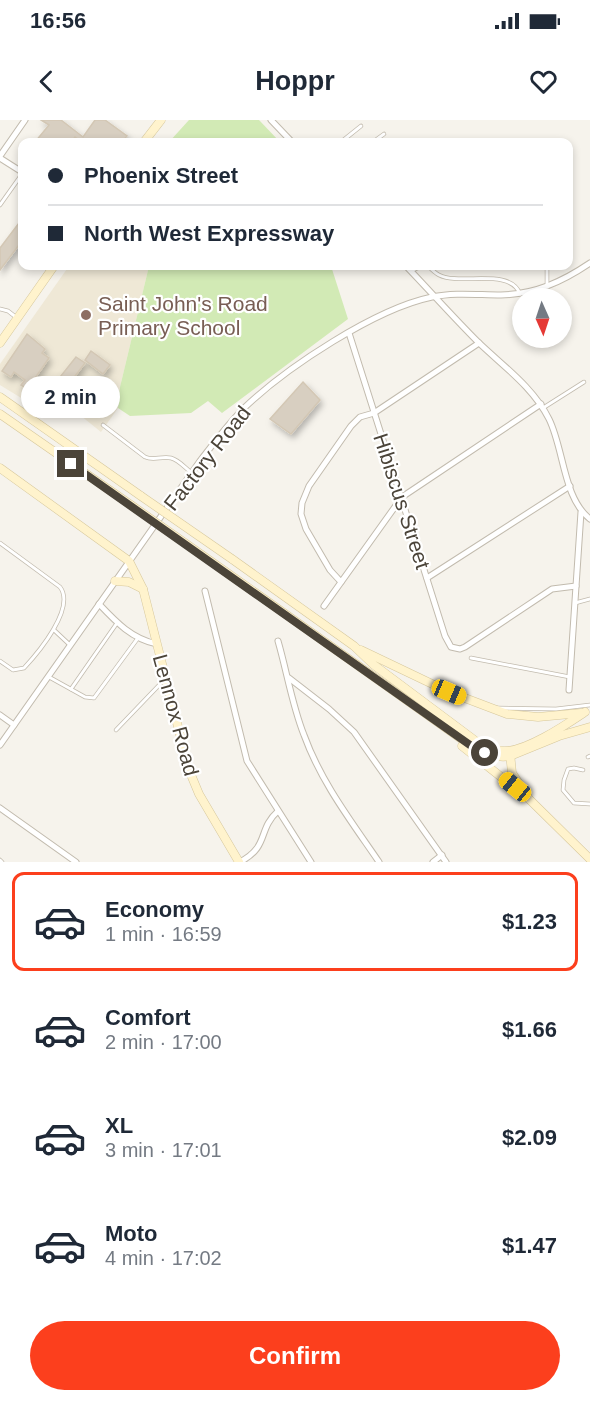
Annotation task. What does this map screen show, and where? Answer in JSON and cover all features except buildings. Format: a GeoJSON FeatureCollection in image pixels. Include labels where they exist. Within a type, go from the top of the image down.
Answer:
{"type":"FeatureCollection","features":[{"type":"Feature","properties":{"kind":"main road"},"geometry":{"type":"LineString","coordinates":[[147,138],[160,120]]}},
{"type":"Feature","properties":{"kind":"main road"},"geometry":{"type":"LineString","coordinates":[[0,344],[51,270]]}},
{"type":"Feature","properties":{"kind":"main road"},"geometry":{"type":"LineString","coordinates":[[0,397],[354,646],[374,665],[477,742],[510,754],[590,727]]}},
{"type":"Feature","properties":{"kind":"main road"},"geometry":{"type":"LineString","coordinates":[[0,414],[459,738],[485,753],[502,758],[558,730],[588,710]]}},
{"type":"Feature","properties":{"kind":"main road"},"geometry":{"type":"LineString","coordinates":[[0,468],[129,561]]}},
{"type":"Feature","properties":{"kind":"main road","name":"Lennox Road"},"geometry":{"type":"LineString","coordinates":[[129,561],[143,589],[193,782],[239,862]]}},
{"type":"Feature","properties":{"kind":"main road"},"geometry":{"type":"LineString","coordinates":[[115,581],[129,582],[143,589]]}},
{"type":"Feature","properties":{"kind":"main road"},"geometry":{"type":"LineString","coordinates":[[354,646],[489,709],[507,714],[538,717],[588,710]]}},
{"type":"Feature","properties":{"kind":"main road"},"geometry":{"type":"LineString","coordinates":[[414,706],[529,799],[590,859]]}},
{"type":"Feature","properties":{"kind":"main road"},"geometry":{"type":"LineString","coordinates":[[510,754],[512,773],[529,799]]}},
{"type":"Feature","properties":{"kind":"street"},"geometry":{"type":"LineString","coordinates":[[18,170],[0,157],[26,120]]}},
{"type":"Feature","properties":{"kind":"street"},"geometry":{"type":"LineString","coordinates":[[271,120],[288,138]]}},
{"type":"Feature","properties":{"kind":"street","name":"Factory Road"},"geometry":{"type":"LineString","coordinates":[[543,288],[568,278],[590,263]]}},
{"type":"Feature","properties":{"kind":"street"},"geometry":{"type":"LineString","coordinates":[[411,271],[433,297],[526,386],[542,406],[553,428],[570,486],[581,512],[569,690]]}},
{"type":"Feature","properties":{"kind":"street","name":"Factory Road"},"geometry":{"type":"LineString","coordinates":[[0,745],[192,473],[230,422],[244,408],[285,374],[349,333],[403,306],[453,294],[512,294]]}},
{"type":"Feature","properties":{"kind":"street","name":"Hibiscus Street"},"geometry":{"type":"LineString","coordinates":[[349,333],[451,647],[460,649],[472,643],[552,589],[576,586]]}},
{"type":"Feature","properties":{"kind":"street"},"geometry":{"type":"LineString","coordinates":[[340,582],[327,567],[306,529],[301,514],[302,503],[309,486],[351,426],[360,417],[374,413],[479,343]]}},
{"type":"Feature","properties":{"kind":"street"},"geometry":{"type":"LineString","coordinates":[[324,606],[402,497],[542,406]]}},
{"type":"Feature","properties":{"kind":"street"},"geometry":{"type":"LineString","coordinates":[[427,578],[570,486]]}},
{"type":"Feature","properties":{"kind":"street"},"geometry":{"type":"LineString","coordinates":[[581,512],[590,519]]}},
{"type":"Feature","properties":{"kind":"street"},"geometry":{"type":"LineString","coordinates":[[205,591],[247,761],[311,862]]}},
{"type":"Feature","properties":{"kind":"street"},"geometry":{"type":"LineString","coordinates":[[99,604],[117,623],[138,638],[157,644]]}},
{"type":"Feature","properties":{"kind":"street"},"geometry":{"type":"LineString","coordinates":[[278,641],[300,725],[320,771],[336,800],[380,862]]}},
{"type":"Feature","properties":{"kind":"street"},"geometry":{"type":"LineString","coordinates":[[289,678],[354,732],[446,862]]}},
{"type":"Feature","properties":{"kind":"street"},"geometry":{"type":"LineString","coordinates":[[0,715],[14,725]]}},
{"type":"Feature","properties":{"kind":"street"},"geometry":{"type":"LineString","coordinates":[[0,808],[76,862]]}},
{"type":"Feature","properties":{"kind":"street"},"geometry":{"type":"LineString","coordinates":[[239,862],[259,848],[269,821],[278,811]]}},
{"type":"Feature","properties":{"kind":"street"},"geometry":{"type":"LineString","coordinates":[[433,862],[441,855]]}},
{"type":"Feature","properties":{"kind":"lane"},"geometry":{"type":"LineString","coordinates":[[346,138],[361,126]]}},
{"type":"Feature","properties":{"kind":"lane"},"geometry":{"type":"LineString","coordinates":[[378,138],[384,134]]}},
{"type":"Feature","properties":{"kind":"lane"},"geometry":{"type":"LineString","coordinates":[[0,206],[18,179]]}},
{"type":"Feature","properties":{"kind":"lane"},"geometry":{"type":"LineString","coordinates":[[434,270],[442,276],[494,279],[513,283],[518,288]]}},
{"type":"Feature","properties":{"kind":"lane"},"geometry":{"type":"LineString","coordinates":[[546,270],[547,287]]}},
{"type":"Feature","properties":{"kind":"lane"},"geometry":{"type":"LineString","coordinates":[[0,309],[18,318]]}},
{"type":"Feature","properties":{"kind":"lane"},"geometry":{"type":"LineString","coordinates":[[542,406],[584,382]]}},
{"type":"Feature","properties":{"kind":"lane"},"geometry":{"type":"LineString","coordinates":[[104,425],[145,457],[154,460],[173,459],[192,473]]}},
{"type":"Feature","properties":{"kind":"lane"},"geometry":{"type":"LineString","coordinates":[[0,543],[63,591],[64,603],[54,630],[24,668],[14,670],[0,661]]}},
{"type":"Feature","properties":{"kind":"lane"},"geometry":{"type":"LineString","coordinates":[[575,603],[590,599]]}},
{"type":"Feature","properties":{"kind":"lane"},"geometry":{"type":"LineString","coordinates":[[71,689],[117,623]]}},
{"type":"Feature","properties":{"kind":"lane"},"geometry":{"type":"LineString","coordinates":[[54,630],[70,645]]}},
{"type":"Feature","properties":{"kind":"lane"},"geometry":{"type":"LineString","coordinates":[[48,677],[85,697],[94,698],[138,638]]}},
{"type":"Feature","properties":{"kind":"lane"},"geometry":{"type":"LineString","coordinates":[[471,658],[570,677]]}},
{"type":"Feature","properties":{"kind":"lane"},"geometry":{"type":"LineString","coordinates":[[116,730],[166,677]]}},
{"type":"Feature","properties":{"kind":"lane"},"geometry":{"type":"LineString","coordinates":[[583,770],[568,769],[563,790],[574,803],[590,804]]}},
{"type":"Feature","properties":{"kind":"shaded area","name":"Saint John's Road Primary School"},"geometry":{"type":"Polygon","coordinates":[[[66,270],[148,270],[120,387],[118,408],[101,432],[70,407],[31,404],[0,385],[0,364],[66,270]]]}},
{"type":"Feature","properties":{"kind":"green space"},"geometry":{"type":"Polygon","coordinates":[[[189,120],[259,120],[276,138],[173,138],[189,120]]]}},
{"type":"Feature","properties":{"kind":"green space"},"geometry":{"type":"Polygon","coordinates":[[[148,270],[332,270],[348,319],[222,413],[208,401],[191,413],[130,416],[118,408],[120,387],[148,270]]]}},
{"type":"Feature","properties":{"kind":"place","name":"Saint John's Road Primary School"},"geometry":{"type":"Point","coordinates":[86,315]}},
{"type":"Feature","properties":{"kind":"route"},"geometry":{"type":"LineString","coordinates":[[71,464],[470,745],[485,753]]}}]}
